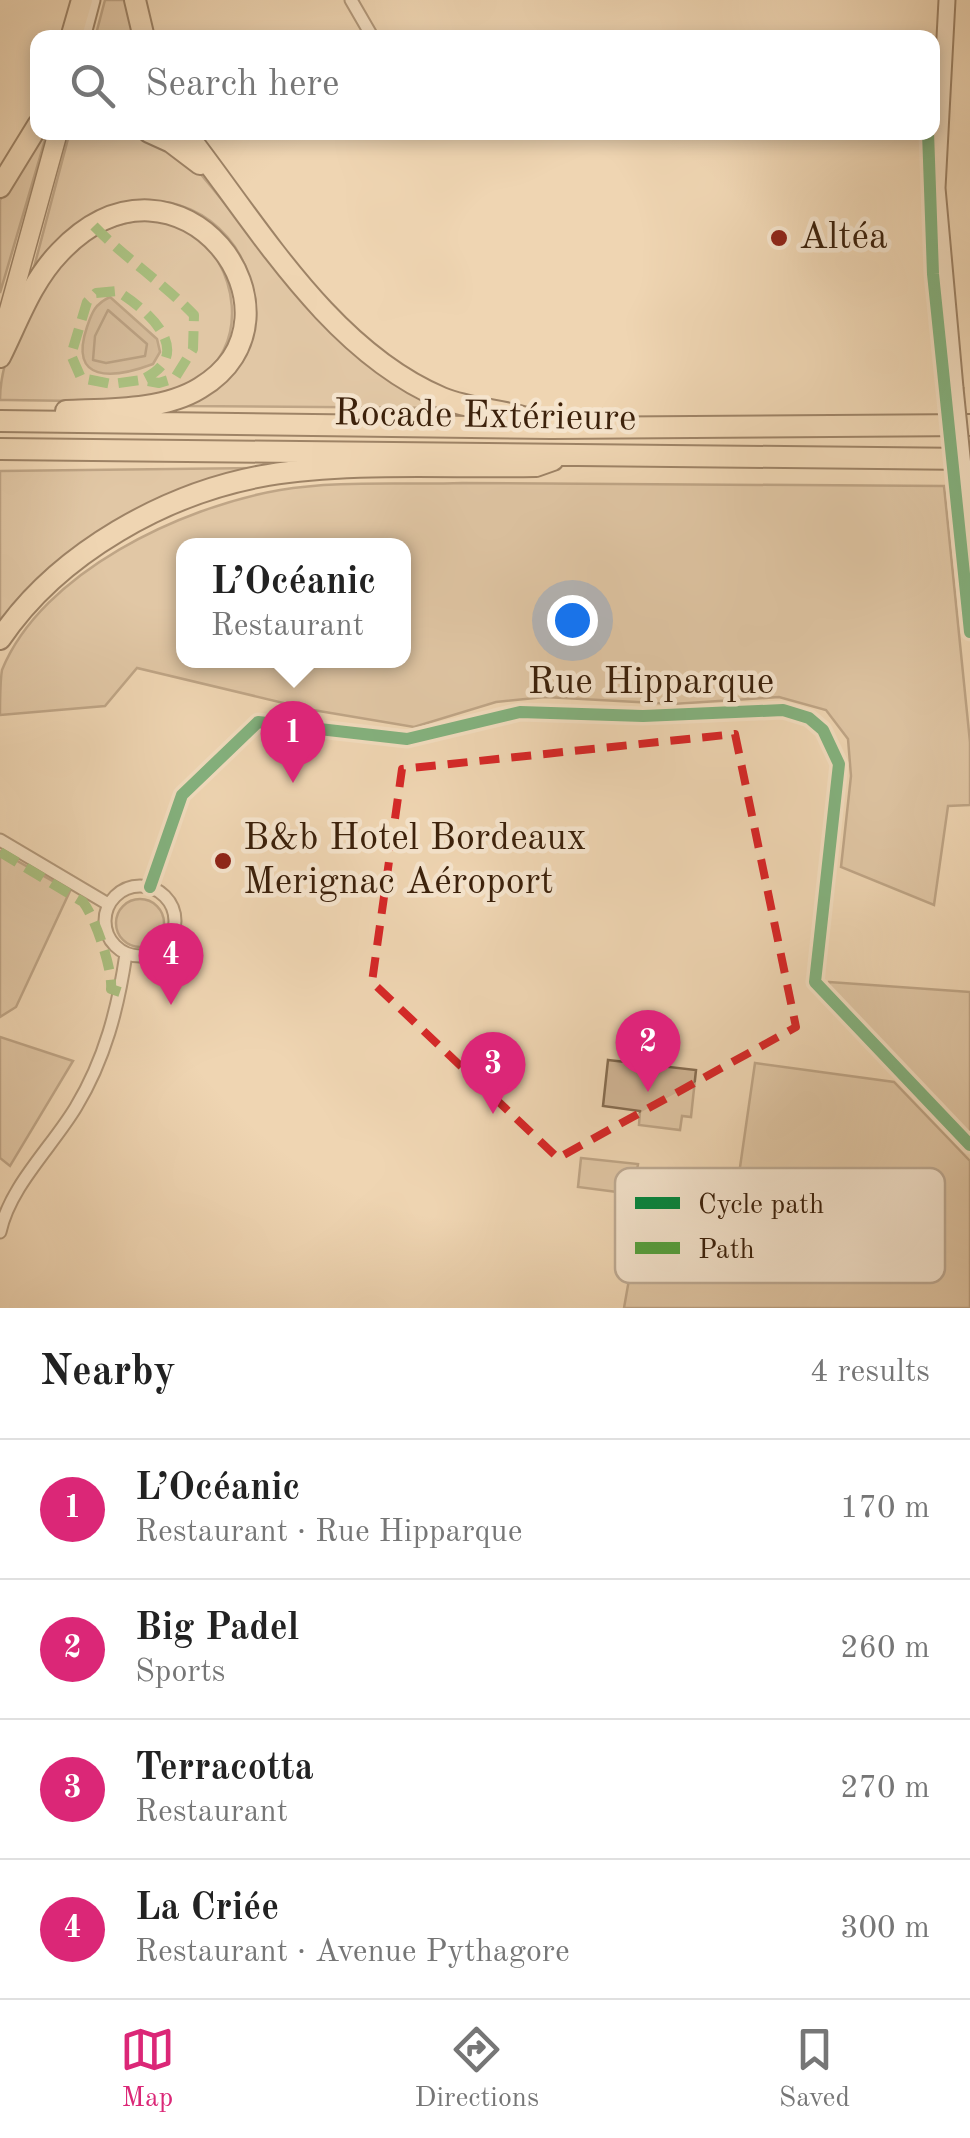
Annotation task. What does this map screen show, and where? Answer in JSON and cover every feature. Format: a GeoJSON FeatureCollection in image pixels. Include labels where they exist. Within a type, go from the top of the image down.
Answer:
{"type":"FeatureCollection","features":[{"type":"Feature","properties":{"kind":"highway"},"geometry":{"type":"LineString","coordinates":[[73,30],[82,0]]}},
{"type":"Feature","properties":{"kind":"highway"},"geometry":{"type":"LineString","coordinates":[[136,0],[142,30]]}},
{"type":"Feature","properties":{"kind":"highway"},"geometry":{"type":"LineString","coordinates":[[0,186],[30,138]]}},
{"type":"Feature","properties":{"kind":"highway"},"geometry":{"type":"LineString","coordinates":[[163,140],[197,160],[304,295],[387,368],[442,398],[522,414],[551,428]]}},
{"type":"Feature","properties":{"kind":"highway"},"geometry":{"type":"LineString","coordinates":[[191,140],[323,311]]}},
{"type":"Feature","properties":{"kind":"highway"},"geometry":{"type":"LineString","coordinates":[[0,357],[29,294],[60,251],[103,220],[125,212],[166,211],[198,222],[225,248],[238,271],[243,309],[239,342],[216,376],[198,390],[136,406],[0,413]]}},
{"type":"Feature","properties":{"kind":"highway"},"geometry":{"type":"LineString","coordinates":[[0,421],[551,428],[970,425]]}},
{"type":"Feature","properties":{"kind":"highway","name":"Rocade Extérieure"},"geometry":{"type":"LineString","coordinates":[[0,451],[574,452],[970,459]]}},
{"type":"Feature","properties":{"kind":"highway"},"geometry":{"type":"LineString","coordinates":[[0,640],[58,575],[119,531],[211,490],[270,474],[536,466],[574,452]]}},
{"type":"Feature","properties":{"kind":"main road"},"geometry":{"type":"LineString","coordinates":[[84,30],[92,0]]}},
{"type":"Feature","properties":{"kind":"main road"},"geometry":{"type":"LineString","coordinates":[[940,132],[947,0]]}},
{"type":"Feature","properties":{"kind":"main road"},"geometry":{"type":"LineString","coordinates":[[0,344],[56,140]]}},
{"type":"Feature","properties":{"kind":"main road"},"geometry":{"type":"LineString","coordinates":[[940,140],[937,188],[970,538]]}},
{"type":"Feature","properties":{"kind":"street"},"geometry":{"type":"LineString","coordinates":[[351,0],[368,30]]}},
{"type":"Feature","properties":{"kind":"street","name":"Rue Hipparque"},"geometry":{"type":"LineString","coordinates":[[150,887],[182,795],[258,722],[406,739],[495,716],[544,710],[643,716],[756,709],[800,714],[829,737],[839,764],[815,982],[970,1145]]}},
{"type":"Feature","properties":{"kind":"street"},"geometry":{"type":"LineString","coordinates":[[0,840],[108,904]]}},
{"type":"Feature","properties":{"kind":"street"},"geometry":{"type":"LineString","coordinates":[[150,887],[173,909],[174,931],[168,942],[150,955],[126,954],[109,938],[105,916],[108,904],[126,888],[150,887]]}},
{"type":"Feature","properties":{"kind":"street"},"geometry":{"type":"LineString","coordinates":[[0,1232],[34,1165],[91,1078],[116,1015],[126,954]]}},
{"type":"Feature","properties":{"kind":"highlighted area"},"geometry":{"type":"Polygon","coordinates":[[[735,734],[796,1027],[558,1158],[372,982],[402,769],[735,734]]]}},
{"type":"Feature","properties":{"kind":"shaded area"},"geometry":{"type":"Polygon","coordinates":[[[105,0],[129,0],[135,30],[97,30],[105,0]]]}},
{"type":"Feature","properties":{"kind":"shaded area"},"geometry":{"type":"Polygon","coordinates":[[[39,140],[45,140],[0,293],[0,200],[39,140]]]}},
{"type":"Feature","properties":{"kind":"shaded area"},"geometry":{"type":"Polygon","coordinates":[[[68,140],[145,140],[172,151],[199,172],[310,307],[452,408],[183,406],[231,368],[252,323],[249,277],[227,237],[190,209],[143,201],[89,220],[33,271],[68,140]]]}},
{"type":"Feature","properties":{"kind":"shaded area"},"geometry":{"type":"Polygon","coordinates":[[[150,218],[187,228],[205,243],[227,283],[231,328],[224,350],[211,368],[191,382],[146,396],[97,401],[0,400],[7,357],[16,335],[53,273],[91,237],[150,218]]]}},
{"type":"Feature","properties":{"kind":"shaded area"},"geometry":{"type":"Polygon","coordinates":[[[261,468],[207,484],[24,595],[0,622],[0,471],[261,468]]]}},
{"type":"Feature","properties":{"kind":"shaded area"},"geometry":{"type":"Polygon","coordinates":[[[347,484],[944,486],[970,742],[970,805],[948,806],[934,905],[841,867],[851,776],[848,739],[826,710],[779,697],[673,704],[545,697],[496,702],[414,727],[313,710],[137,668],[105,706],[0,715],[2,670],[21,635],[82,574],[119,550],[201,512],[280,490],[347,484]]]}},
{"type":"Feature","properties":{"kind":"shaded area"},"geometry":{"type":"Polygon","coordinates":[[[0,851],[70,891],[16,1007],[0,1017],[0,851]]]}},
{"type":"Feature","properties":{"kind":"shaded area"},"geometry":{"type":"Polygon","coordinates":[[[140,899],[157,906],[164,923],[157,940],[140,947],[123,940],[116,923],[123,906],[140,899]]]}},
{"type":"Feature","properties":{"kind":"shaded area"},"geometry":{"type":"Polygon","coordinates":[[[829,982],[970,992],[970,1136],[829,990],[829,982]]]}},
{"type":"Feature","properties":{"kind":"shaded area"},"geometry":{"type":"Polygon","coordinates":[[[0,1037],[73,1061],[10,1166],[0,1158],[0,1037]]]}},
{"type":"Feature","properties":{"kind":"shaded area"},"geometry":{"type":"Polygon","coordinates":[[[608,1060],[696,1070],[691,1117],[682,1116],[680,1130],[639,1125],[640,1111],[603,1106],[608,1060]]]}},
{"type":"Feature","properties":{"kind":"shaded area"},"geometry":{"type":"Polygon","coordinates":[[[755,1063],[894,1082],[970,1161],[970,1308],[624,1308],[628,1283],[945,1283],[945,1168],[740,1168],[755,1063]]]}},
{"type":"Feature","properties":{"kind":"shaded area"},"geometry":{"type":"Polygon","coordinates":[[[581,1158],[638,1164],[637,1168],[615,1168],[615,1192],[578,1187],[581,1158]]]}},
{"type":"Feature","properties":{"kind":"water"},"geometry":{"type":"Polygon","coordinates":[[[110,297],[157,339],[160,352],[153,364],[110,374],[89,367],[83,345],[87,327],[95,309],[110,297]]]}},
{"type":"Feature","properties":{"kind":"marked path"},"geometry":{"type":"LineString","coordinates":[[94,226],[194,315],[193,349],[175,378],[159,383],[141,380],[112,384],[81,378],[71,355],[87,302],[96,293],[117,291],[143,310],[163,334],[166,358],[157,370],[141,380]]}},
{"type":"Feature","properties":{"kind":"marked path"},"geometry":{"type":"LineString","coordinates":[[0,852],[83,902],[102,944],[111,989],[120,992]]}},
{"type":"Feature","properties":{"kind":"cycle path"},"geometry":{"type":"LineString","coordinates":[[928,140],[933,274],[970,632]]}},
{"type":"Feature","properties":{"kind":"cycle path"},"geometry":{"type":"LineString","coordinates":[[150,887],[182,795],[258,722],[407,739],[520,712],[643,716],[783,710],[809,718],[823,730],[839,764],[815,982],[970,1145]]}},
{"type":"Feature","properties":{"kind":"place","name":"Altéa"},"geometry":{"type":"Point","coordinates":[779,238]}},
{"type":"Feature","properties":{"kind":"place","name":"L’Océanic"},"geometry":{"type":"Point","coordinates":[293,783]}},
{"type":"Feature","properties":{"kind":"place","name":"B&b Hotel Bordeaux Merignac Aéroport"},"geometry":{"type":"Point","coordinates":[223,861]}},
{"type":"Feature","properties":{"kind":"place","name":"La Criée"},"geometry":{"type":"Point","coordinates":[171,1005]}},
{"type":"Feature","properties":{"kind":"place","name":"Big Padel"},"geometry":{"type":"Point","coordinates":[648,1092]}},
{"type":"Feature","properties":{"kind":"place","name":"Terracotta"},"geometry":{"type":"Point","coordinates":[493,1114]}}]}
